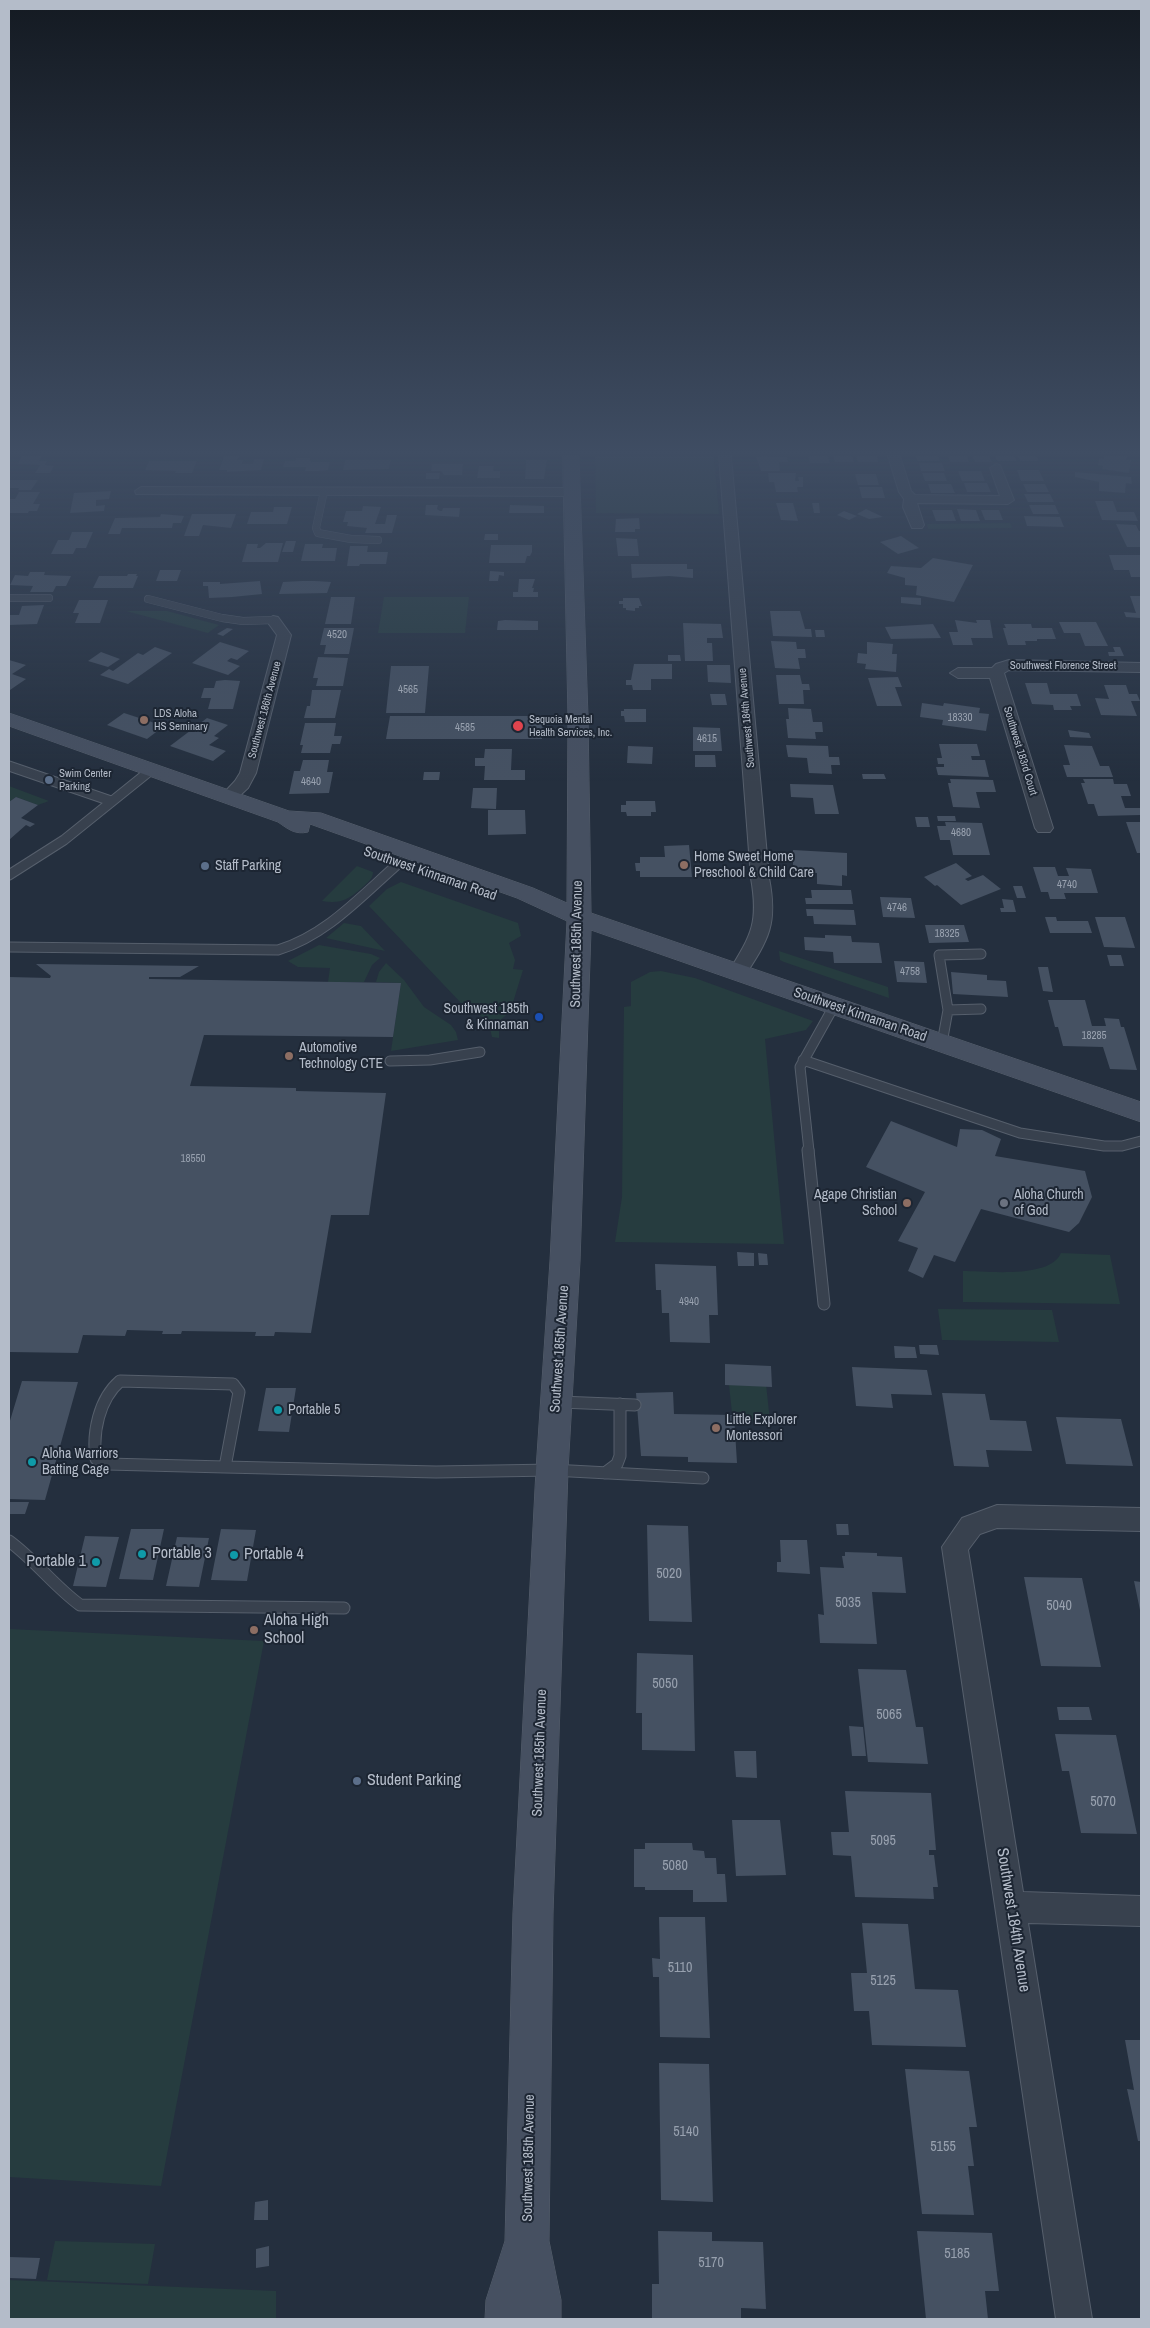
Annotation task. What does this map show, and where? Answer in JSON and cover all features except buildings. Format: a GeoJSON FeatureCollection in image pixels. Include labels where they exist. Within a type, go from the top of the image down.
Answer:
{"type":"FeatureCollection","features":[{"type":"Feature","properties":{"kind":"main road","name":"Southwest 185th Avenue"},"geometry":{"type":"LineString","coordinates":[[538,2319],[538,2300],[527,2241],[533,1913],[552,1470],[565,1261],[579,917],[578,717],[573,565]]}},
{"type":"Feature","properties":{"kind":"main road","name":"Southwest Kinnaman Road"},"geometry":{"type":"LineString","coordinates":[[9,719],[229,796],[286,817],[302,829],[527,908],[579,917]]}},
{"type":"Feature","properties":{"kind":"main road","name":"Southwest Kinnaman Road"},"geometry":{"type":"LineString","coordinates":[[286,817],[313,818],[525,892],[579,917],[1141,1112]]}},
{"type":"Feature","properties":{"kind":"main road","name":"Southwest 185th Avenue"},"geometry":{"type":"LineString","coordinates":[[508,2319],[509,2300],[527,2241]]}},
{"type":"Feature","properties":{"kind":"street","name":"Southwest 184th Avenue"},"geometry":{"type":"LineString","coordinates":[[735,565],[760,878],[766,916],[758,941],[738,973]]}},
{"type":"Feature","properties":{"kind":"street","name":"Southwest 186th Avenue"},"geometry":{"type":"LineString","coordinates":[[229,796],[242,784],[248,773],[284,635],[273,620]]}},
{"type":"Feature","properties":{"kind":"street","name":"Southwest Florence Street"},"geometry":{"type":"LineString","coordinates":[[958,673],[996,673],[1001,667],[1009,665],[1141,667]]}},
{"type":"Feature","properties":{"kind":"street","name":"Southwest 183rd Court"},"geometry":{"type":"LineString","coordinates":[[996,673],[1044,828]]}},
{"type":"Feature","properties":{"kind":"street","name":"Southwest 184th Avenue"},"geometry":{"type":"LineString","coordinates":[[1074,2319],[955,1547],[970,1526],[997,1516],[1141,1519]]}},
{"type":"Feature","properties":{"kind":"street"},"geometry":{"type":"LineString","coordinates":[[1011,1907],[1141,1911]]}},
{"type":"Feature","properties":{"kind":"lane"},"geometry":{"type":"LineString","coordinates":[[9,598],[50,598]]}},
{"type":"Feature","properties":{"kind":"lane"},"geometry":{"type":"LineString","coordinates":[[148,599],[222,618],[243,621],[273,620]]}},
{"type":"Feature","properties":{"kind":"lane"},"geometry":{"type":"LineString","coordinates":[[9,766],[111,801]]}},
{"type":"Feature","properties":{"kind":"lane"},"geometry":{"type":"LineString","coordinates":[[9,875],[25,867],[151,770]]}},
{"type":"Feature","properties":{"kind":"lane"},"geometry":{"type":"LineString","coordinates":[[9,947],[278,950],[303,941],[323,928],[399,863]]}},
{"type":"Feature","properties":{"kind":"lane"},"geometry":{"type":"LineString","coordinates":[[942,1043],[948,1010],[939,955],[981,954]]}},
{"type":"Feature","properties":{"kind":"lane"},"geometry":{"type":"LineString","coordinates":[[824,1304],[800,1067],[834,1006]]}},
{"type":"Feature","properties":{"kind":"lane"},"geometry":{"type":"LineString","coordinates":[[948,1010],[981,1009]]}},
{"type":"Feature","properties":{"kind":"lane"},"geometry":{"type":"LineString","coordinates":[[390,1062],[430,1060],[480,1052]]}},
{"type":"Feature","properties":{"kind":"lane"},"geometry":{"type":"LineString","coordinates":[[803,1060],[1020,1133],[1104,1146],[1122,1146],[1141,1141]]}},
{"type":"Feature","properties":{"kind":"lane"},"geometry":{"type":"LineString","coordinates":[[224,1467],[239,1392],[238,1388],[233,1384],[120,1381],[113,1385],[106,1394],[93,1448],[96,1459],[107,1464],[224,1467],[436,1472],[552,1470],[703,1478]]}},
{"type":"Feature","properties":{"kind":"lane"},"geometry":{"type":"LineString","coordinates":[[557,1402],[635,1405]]}},
{"type":"Feature","properties":{"kind":"lane"},"geometry":{"type":"LineString","coordinates":[[606,1472],[617,1464],[620,1456],[620,1404]]}},
{"type":"Feature","properties":{"kind":"lane"},"geometry":{"type":"LineString","coordinates":[[9,1540],[27,1554],[63,1593],[80,1605],[344,1608]]}},
{"type":"Feature","properties":{"kind":"green space"},"geometry":{"type":"Polygon","coordinates":[[[384,597],[469,597],[465,633],[378,633],[384,597]]]}},
{"type":"Feature","properties":{"kind":"green space"},"geometry":{"type":"Polygon","coordinates":[[[126,611],[167,611],[219,625],[208,633],[126,611]]]}},
{"type":"Feature","properties":{"kind":"green space"},"geometry":{"type":"Polygon","coordinates":[[[9,786],[49,801],[38,805],[16,797],[9,802],[9,786]]]}},
{"type":"Feature","properties":{"kind":"green space"},"geometry":{"type":"Polygon","coordinates":[[[357,866],[373,872],[372,878],[355,894],[345,899],[335,902],[322,901],[357,866]]]}},
{"type":"Feature","properties":{"kind":"green space"},"geometry":{"type":"Polygon","coordinates":[[[401,882],[518,923],[521,936],[509,943],[515,960],[513,969],[523,970],[510,1012],[499,1021],[499,1038],[492,1037],[489,1024],[484,1018],[461,1003],[369,906],[387,889],[401,882]]]}},
{"type":"Feature","properties":{"kind":"green space"},"geometry":{"type":"Polygon","coordinates":[[[344,923],[361,926],[385,951],[326,938],[344,923]]]}},
{"type":"Feature","properties":{"kind":"green space"},"geometry":{"type":"Polygon","coordinates":[[[319,945],[371,954],[380,958],[372,965],[364,982],[328,982],[330,968],[298,967],[288,961],[319,945]]]}},
{"type":"Feature","properties":{"kind":"green space"},"geometry":{"type":"Polygon","coordinates":[[[779,951],[888,987],[889,998],[784,962],[780,960],[779,951]]]}},
{"type":"Feature","properties":{"kind":"green space"},"geometry":{"type":"Polygon","coordinates":[[[386,963],[404,980],[424,1007],[451,1025],[456,1032],[458,1040],[391,1051],[401,983],[376,982],[379,972],[386,963]]]}},
{"type":"Feature","properties":{"kind":"green space"},"geometry":{"type":"Polygon","coordinates":[[[661,971],[695,978],[813,1021],[806,1030],[765,1039],[784,1244],[615,1242],[622,1197],[624,1007],[631,1006],[631,982],[650,972],[661,971]]]}},
{"type":"Feature","properties":{"kind":"green space"},"geometry":{"type":"Polygon","coordinates":[[[1061,1253],[1110,1255],[1120,1304],[963,1302],[963,1271],[1017,1272],[1031,1270],[1044,1267],[1055,1261],[1061,1253]]]}},
{"type":"Feature","properties":{"kind":"green space"},"geometry":{"type":"Polygon","coordinates":[[[938,1309],[1052,1310],[1059,1342],[942,1340],[938,1309]]]}},
{"type":"Feature","properties":{"kind":"green space"},"geometry":{"type":"Polygon","coordinates":[[[766,1384],[770,1421],[733,1422],[729,1385],[766,1384]]]}},
{"type":"Feature","properties":{"kind":"green space"},"geometry":{"type":"Polygon","coordinates":[[[9,1629],[264,1641],[161,2186],[9,2177],[9,1629]]]}},
{"type":"Feature","properties":{"kind":"green space"},"geometry":{"type":"Polygon","coordinates":[[[55,2241],[155,2244],[148,2284],[47,2280],[55,2241]]]}},
{"type":"Feature","properties":{"kind":"green space"},"geometry":{"type":"Polygon","coordinates":[[[9,2280],[276,2291],[276,2319],[9,2319],[9,2280]]]}},
{"type":"Feature","properties":{"kind":"place","name":"LDS Aloha HS Seminary"},"geometry":{"type":"Point","coordinates":[144,720]}},
{"type":"Feature","properties":{"kind":"place","name":"Sequoia Mental Health Services, Inc."},"geometry":{"type":"Point","coordinates":[518,726]}},
{"type":"Feature","properties":{"kind":"place","name":"Swim Center Parking"},"geometry":{"type":"Point","coordinates":[49,780]}},
{"type":"Feature","properties":{"kind":"place","name":"Home Sweet Home Preschool & Child Care"},"geometry":{"type":"Point","coordinates":[684,865]}},
{"type":"Feature","properties":{"kind":"place","name":"Staff Parking"},"geometry":{"type":"Point","coordinates":[205,866]}},
{"type":"Feature","properties":{"kind":"place","name":"Southwest 185th & Kinnaman"},"geometry":{"type":"Point","coordinates":[539,1017]}},
{"type":"Feature","properties":{"kind":"place","name":"Automotive Technology CTE"},"geometry":{"type":"Point","coordinates":[289,1056]}},
{"type":"Feature","properties":{"kind":"place","name":"Agape Christian School"},"geometry":{"type":"Point","coordinates":[907,1203]}},
{"type":"Feature","properties":{"kind":"place","name":"Aloha Church of God"},"geometry":{"type":"Point","coordinates":[1004,1203]}},
{"type":"Feature","properties":{"kind":"place","name":"Portable 5"},"geometry":{"type":"Point","coordinates":[278,1410]}},
{"type":"Feature","properties":{"kind":"place","name":"Little Explorer Montessori"},"geometry":{"type":"Point","coordinates":[716,1428]}},
{"type":"Feature","properties":{"kind":"place","name":"Aloha Warriors Batting Cage"},"geometry":{"type":"Point","coordinates":[32,1462]}},
{"type":"Feature","properties":{"kind":"place","name":"Portable 3"},"geometry":{"type":"Point","coordinates":[142,1554]}},
{"type":"Feature","properties":{"kind":"place","name":"Portable 4"},"geometry":{"type":"Point","coordinates":[234,1555]}},
{"type":"Feature","properties":{"kind":"place","name":"Portable 1"},"geometry":{"type":"Point","coordinates":[96,1562]}},
{"type":"Feature","properties":{"kind":"place","name":"Aloha High School"},"geometry":{"type":"Point","coordinates":[254,1630]}},
{"type":"Feature","properties":{"kind":"place","name":"Student Parking"},"geometry":{"type":"Point","coordinates":[357,1781]}}]}
